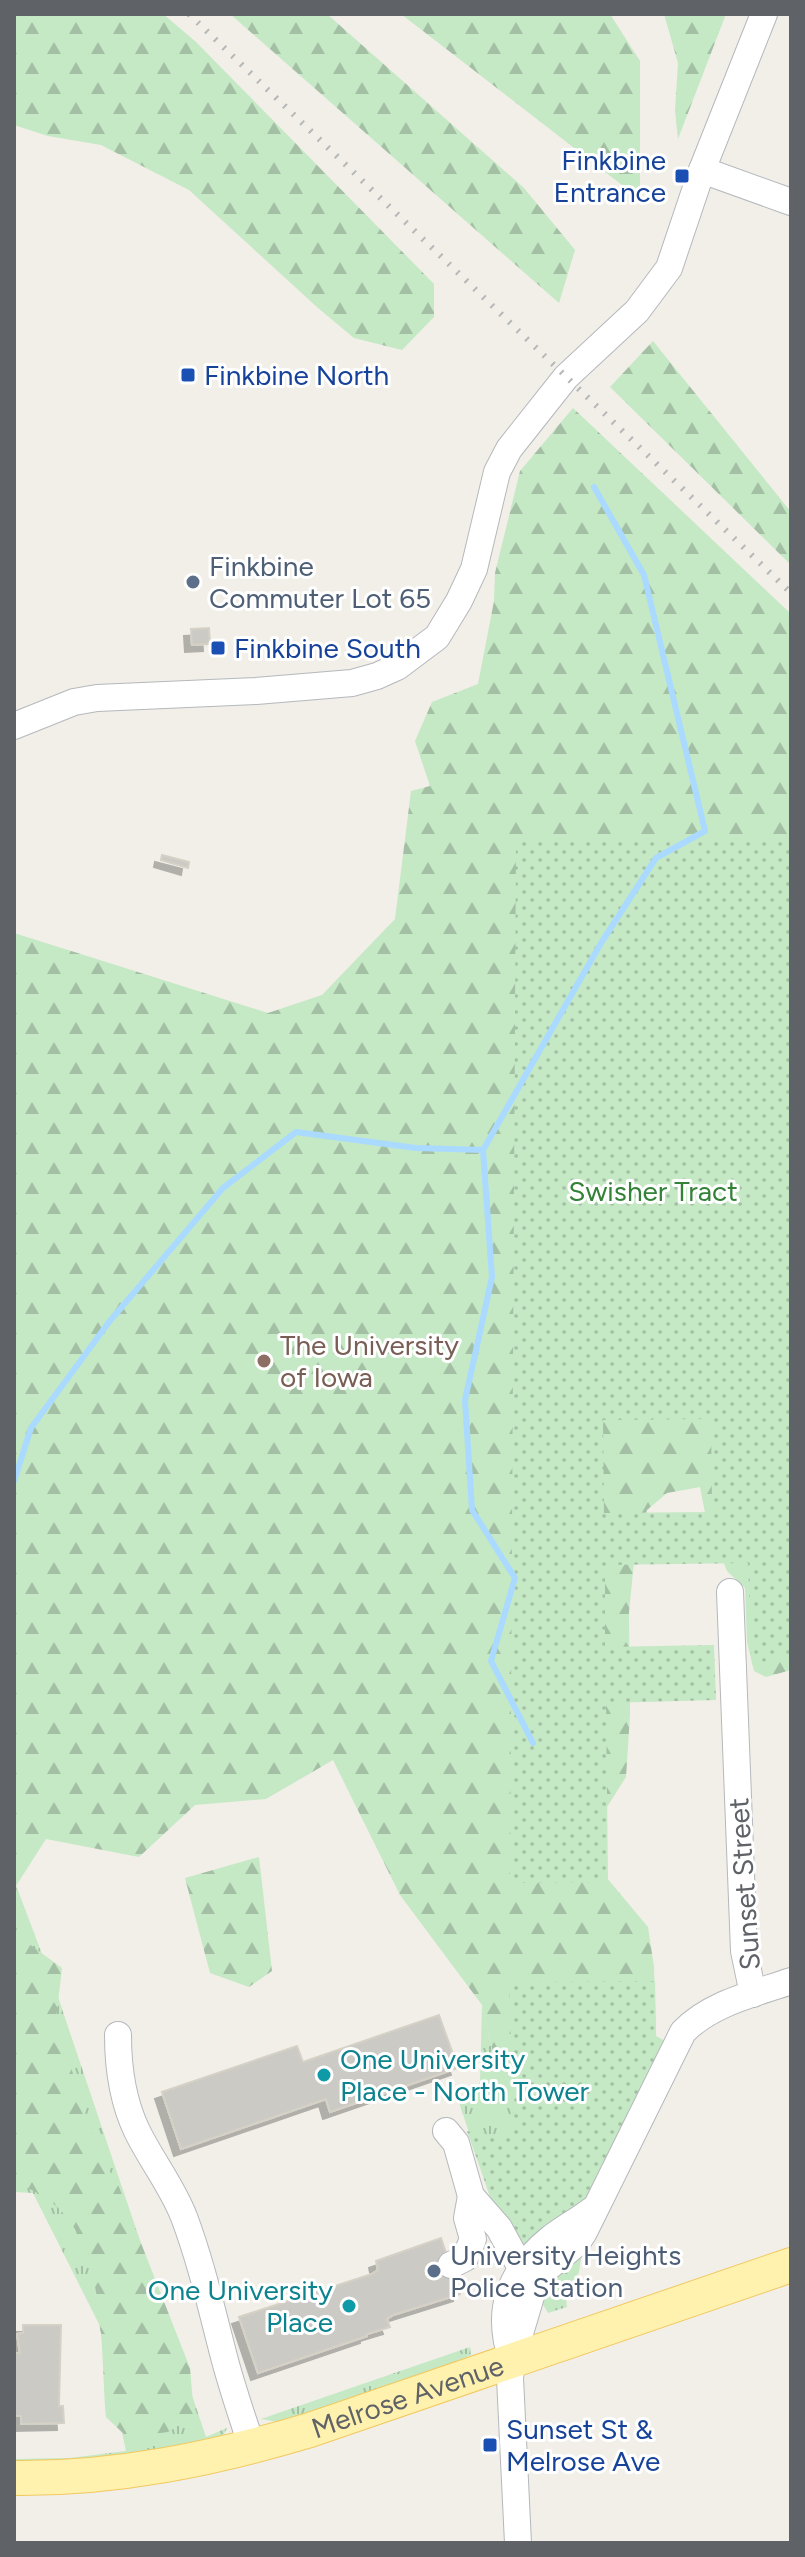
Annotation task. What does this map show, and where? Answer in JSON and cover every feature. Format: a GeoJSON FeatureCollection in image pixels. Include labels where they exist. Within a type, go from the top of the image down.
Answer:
{"type":"FeatureCollection","features":[{"type":"Feature","properties":{"kind":"main road","name":"Melrose Avenue"},"geometry":{"type":"LineString","coordinates":[[14,2478],[142,2470],[183,2464],[252,2447],[791,2265]]}},
{"type":"Feature","properties":{"kind":"street"},"geometry":{"type":"LineString","coordinates":[[14,726],[74,702],[97,698],[226,693],[352,683],[377,676],[419,652],[437,637],[474,569],[497,472],[509,449],[566,377],[637,311],[669,268],[702,170],[764,14]]}},
{"type":"Feature","properties":{"kind":"street"},"geometry":{"type":"LineString","coordinates":[[702,170],[787,201],[791,226]]}},
{"type":"Feature","properties":{"kind":"street","name":"Sunset Street"},"geometry":{"type":"LineString","coordinates":[[518,2543],[509,2392],[512,2360],[532,2293],[546,2269],[577,2243],[683,2032],[704,2014],[753,1994],[744,1951],[730,1592]]}},
{"type":"Feature","properties":{"kind":"street"},"geometry":{"type":"LineString","coordinates":[[753,1994],[791,1981]]}},
{"type":"Feature","properties":{"kind":"street"},"geometry":{"type":"LineString","coordinates":[[118,2035],[125,2098],[136,2128],[172,2189],[184,2218],[207,2283],[223,2354],[252,2447]]}},
{"type":"Feature","properties":{"kind":"street"},"geometry":{"type":"LineString","coordinates":[[446,2131],[456,2143],[471,2196],[499,2228],[521,2268]]}},
{"type":"Feature","properties":{"kind":"street"},"geometry":{"type":"LineString","coordinates":[[451,2265],[465,2258],[473,2239],[467,2218],[471,2196]]}},
{"type":"Feature","properties":{"kind":"street","name":"Sunset Street"},"geometry":{"type":"LineString","coordinates":[[512,2360],[504,2332],[504,2310],[521,2268],[551,2238],[595,2207]]}},
{"type":"Feature","properties":{"kind":"green space"},"geometry":{"type":"Polygon","coordinates":[[[14,14],[163,14],[196,42],[434,284],[434,317],[402,350],[354,338],[189,190],[101,145],[48,136],[14,125],[14,14]]]}},
{"type":"Feature","properties":{"kind":"green space"},"geometry":{"type":"Polygon","coordinates":[[[230,14],[327,14],[524,188],[575,250],[559,303],[230,14]]]}},
{"type":"Feature","properties":{"kind":"green space"},"geometry":{"type":"Polygon","coordinates":[[[401,14],[610,14],[640,61],[640,199],[401,14]]]}},
{"type":"Feature","properties":{"kind":"green space"},"geometry":{"type":"Polygon","coordinates":[[[664,14],[726,14],[678,139],[675,111],[678,63],[664,14]]]}},
{"type":"Feature","properties":{"kind":"green space"},"geometry":{"type":"Polygon","coordinates":[[[653,341],[791,512],[791,565],[610,387],[653,341]]]}},
{"type":"Feature","properties":{"kind":"green space"},"geometry":{"type":"Polygon","coordinates":[[[573,408],[791,614],[791,1670],[766,1677],[754,1671],[747,1642],[745,1588],[727,1571],[707,1523],[700,1487],[667,1493],[647,1510],[635,1552],[629,1612],[630,1715],[626,1777],[600,1818],[596,1865],[648,1927],[654,1967],[656,2037],[529,2113],[512,2105],[496,2065],[482,2005],[400,1895],[333,1760],[266,1799],[195,1805],[139,1857],[46,1839],[14,1889],[14,933],[268,1013],[322,995],[395,919],[411,791],[430,786],[415,741],[432,702],[478,684],[494,601],[495,573],[520,471],[573,408]]]}},
{"type":"Feature","properties":{"kind":"green space","name":"Swisher Tract"},"geometry":{"type":"Polygon","coordinates":[[[516,838],[791,838],[791,1654],[752,1665],[748,1563],[605,1565],[605,1647],[714,1645],[716,1700],[606,1703],[608,1882],[510,1883],[516,838]],[[711,1419],[603,1420],[604,1513],[712,1512],[711,1419]]]}},
{"type":"Feature","properties":{"kind":"green space"},"geometry":{"type":"Polygon","coordinates":[[[259,1857],[272,1971],[249,1987],[210,1973],[185,1878],[259,1857]]]}},
{"type":"Feature","properties":{"kind":"green space"},"geometry":{"type":"Polygon","coordinates":[[[14,1880],[56,1991],[206,2437],[227,2428],[223,2436],[167,2450],[14,2466],[14,2459],[70,2458],[126,2451],[99,2324],[33,2193],[14,2192],[14,1880]]]}},
{"type":"Feature","properties":{"kind":"green space"},"geometry":{"type":"Polygon","coordinates":[[[14,1933],[62,1968],[56,2019],[96,2148],[119,2187],[190,2368],[194,2416],[168,2432],[127,2437],[106,2417],[97,2299],[91,2268],[81,2241],[67,2217],[47,2199],[14,2185],[14,1933]]]}},
{"type":"Feature","properties":{"kind":"green space"},"geometry":{"type":"Polygon","coordinates":[[[655,1981],[656,2036],[665,2041],[592,2190],[526,2254],[491,2199],[467,2131],[514,2139],[509,1982],[655,1981]]]}},
{"type":"Feature","properties":{"kind":"green space"},"geometry":{"type":"Polygon","coordinates":[[[482,2005],[496,2065],[529,2113],[490,2197],[458,2099],[472,2093],[480,2082],[482,2005]]]}},
{"type":"Feature","properties":{"kind":"green space"},"geometry":{"type":"Polygon","coordinates":[[[582,2251],[579,2272],[566,2298],[567,2307],[548,2313],[541,2301],[548,2278],[582,2251]]]}},
{"type":"Feature","properties":{"kind":"green space"},"geometry":{"type":"Polygon","coordinates":[[[470,2347],[471,2355],[415,2381],[278,2422],[261,2419],[470,2347]]]}},
{"type":"Feature","properties":{"kind":"building"},"geometry":{"type":"Polygon","coordinates":[[[209,628],[210,644],[192,645],[191,629],[209,628]]]}},
{"type":"Feature","properties":{"kind":"building"},"geometry":{"type":"Polygon","coordinates":[[[162,855],[189,862],[188,868],[161,860],[162,855]]]}},
{"type":"Feature","properties":{"kind":"building","name":"One University Place - North Tower"},"geometry":{"type":"Polygon","coordinates":[[[439,2015],[458,2068],[330,2112],[326,2099],[181,2149],[162,2092],[297,2046],[303,2062],[439,2015]]]}},
{"type":"Feature","properties":{"kind":"building","name":"One University Place"},"geometry":{"type":"Polygon","coordinates":[[[441,2238],[460,2294],[393,2315],[387,2319],[390,2327],[367,2336],[258,2373],[239,2317],[372,2274],[378,2270],[376,2261],[441,2238]]]}},
{"type":"Feature","properties":{"kind":"building"},"geometry":{"type":"Polygon","coordinates":[[[23,2325],[61,2325],[59,2406],[63,2406],[64,2423],[21,2424],[21,2416],[15,2416],[14,2353],[20,2353],[17,2334],[23,2333],[23,2325]]]}},
{"type":"Feature","properties":{"kind":"waterway"},"geometry":{"type":"LineString","coordinates":[[14,1481],[31,1428],[109,1322],[223,1188],[296,1132],[416,1148],[483,1150],[601,943],[656,858],[705,831],[644,575],[594,487]]}},
{"type":"Feature","properties":{"kind":"waterway"},"geometry":{"type":"LineString","coordinates":[[483,1150],[492,1277],[465,1400],[472,1510],[515,1578],[491,1661],[533,1743]]}},
{"type":"Feature","properties":{"kind":"railway"},"geometry":{"type":"LineString","coordinates":[[189,14],[791,593]]}},
{"type":"Feature","properties":{"kind":"place","name":"Finkbine Entrance"},"geometry":{"type":"Point","coordinates":[682,176]}},
{"type":"Feature","properties":{"kind":"place","name":"Finkbine North"},"geometry":{"type":"Point","coordinates":[188,375]}},
{"type":"Feature","properties":{"kind":"place","name":"Finkbine Commuter Lot 65"},"geometry":{"type":"Point","coordinates":[193,582]}},
{"type":"Feature","properties":{"kind":"place","name":"Finkbine South"},"geometry":{"type":"Point","coordinates":[218,648]}},
{"type":"Feature","properties":{"kind":"place","name":"The University of Iowa"},"geometry":{"type":"Point","coordinates":[264,1361]}},
{"type":"Feature","properties":{"kind":"place","name":"One University Place - North Tower"},"geometry":{"type":"Point","coordinates":[324,2075]}},
{"type":"Feature","properties":{"kind":"place","name":"University Heights Police Station"},"geometry":{"type":"Point","coordinates":[434,2271]}},
{"type":"Feature","properties":{"kind":"place","name":"One University Place"},"geometry":{"type":"Point","coordinates":[349,2306]}},
{"type":"Feature","properties":{"kind":"place","name":"Sunset St & Melrose Ave"},"geometry":{"type":"Point","coordinates":[490,2445]}}]}
